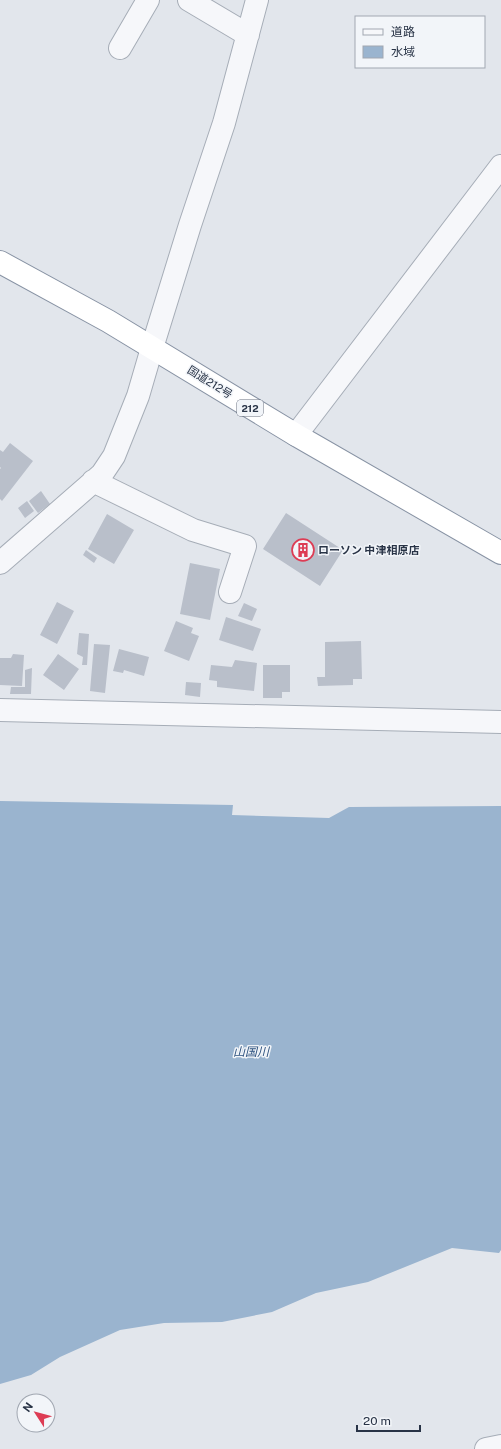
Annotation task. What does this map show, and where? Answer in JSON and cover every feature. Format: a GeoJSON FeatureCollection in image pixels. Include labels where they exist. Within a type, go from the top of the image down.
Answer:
{"type":"FeatureCollection","features":[{"type":"Feature","properties":{"kind":"highway","name":"国道212号"},"geometry":{"type":"LineString","coordinates":[[0,262],[108,321],[296,435],[501,553]]}},
{"type":"Feature","properties":{"kind":"street"},"geometry":{"type":"LineString","coordinates":[[120,48],[148,0]]}},
{"type":"Feature","properties":{"kind":"street"},"geometry":{"type":"LineString","coordinates":[[189,0],[248,35]]}},
{"type":"Feature","properties":{"kind":"street"},"geometry":{"type":"LineString","coordinates":[[0,563],[102,474],[114,456],[138,396],[190,226],[224,123],[257,0]]}},
{"type":"Feature","properties":{"kind":"street"},"geometry":{"type":"LineString","coordinates":[[296,435],[501,166]]}},
{"type":"Feature","properties":{"kind":"street"},"geometry":{"type":"LineString","coordinates":[[93,481],[193,530],[245,546],[230,592]]}},
{"type":"Feature","properties":{"kind":"street"},"geometry":{"type":"LineString","coordinates":[[0,710],[501,722]]}},
{"type":"Feature","properties":{"kind":"street"},"geometry":{"type":"LineString","coordinates":[[486,1449],[501,1446]]}},
{"type":"Feature","properties":{"kind":"water","name":"山国川"},"geometry":{"type":"Polygon","coordinates":[[[0,801],[233,805],[232,815],[329,818],[349,807],[501,806],[501,1250],[499,1253],[452,1248],[368,1282],[316,1293],[272,1312],[222,1322],[164,1323],[120,1330],[60,1357],[31,1375],[0,1384],[0,801]]]}},
{"type":"Feature","properties":{"kind":"building"},"geometry":{"type":"Polygon","coordinates":[[[10,443],[33,461],[2,501],[0,499],[0,450],[3,452],[10,443]]]}},
{"type":"Feature","properties":{"kind":"building"},"geometry":{"type":"Polygon","coordinates":[[[41,491],[50,504],[38,513],[29,501],[41,491]]]}},
{"type":"Feature","properties":{"kind":"building"},"geometry":{"type":"Polygon","coordinates":[[[27,501],[34,511],[25,518],[18,508],[27,501]]]}},
{"type":"Feature","properties":{"kind":"building","name":"ローソン 中津相原店"},"geometry":{"type":"Polygon","coordinates":[[[286,513],[343,550],[320,586],[263,549],[286,513]]]}},
{"type":"Feature","properties":{"kind":"building"},"geometry":{"type":"Polygon","coordinates":[[[107,514],[134,530],[114,564],[88,549],[107,514]]]}},
{"type":"Feature","properties":{"kind":"building"},"geometry":{"type":"Polygon","coordinates":[[[86,550],[97,558],[94,563],[83,555],[86,550]]]}},
{"type":"Feature","properties":{"kind":"building"},"geometry":{"type":"Polygon","coordinates":[[[190,563],[220,569],[210,620],[180,614],[190,563]]]}},
{"type":"Feature","properties":{"kind":"building"},"geometry":{"type":"Polygon","coordinates":[[[57,602],[74,611],[57,644],[40,635],[57,602]]]}},
{"type":"Feature","properties":{"kind":"building"},"geometry":{"type":"Polygon","coordinates":[[[244,603],[257,609],[252,621],[238,616],[244,603]]]}},
{"type":"Feature","properties":{"kind":"building"},"geometry":{"type":"Polygon","coordinates":[[[226,617],[261,629],[253,651],[219,640],[226,617]]]}},
{"type":"Feature","properties":{"kind":"building"},"geometry":{"type":"Polygon","coordinates":[[[176,621],[193,628],[191,633],[199,636],[189,661],[164,651],[176,621]]]}},
{"type":"Feature","properties":{"kind":"building"},"geometry":{"type":"Polygon","coordinates":[[[79,633],[89,634],[87,665],[82,665],[83,657],[77,654],[79,633]]]}},
{"type":"Feature","properties":{"kind":"building"},"geometry":{"type":"Polygon","coordinates":[[[361,641],[362,679],[353,679],[353,685],[318,686],[317,677],[325,677],[325,642],[361,641]]]}},
{"type":"Feature","properties":{"kind":"building"},"geometry":{"type":"Polygon","coordinates":[[[94,644],[110,645],[105,693],[90,691],[94,644]]]}},
{"type":"Feature","properties":{"kind":"building"},"geometry":{"type":"Polygon","coordinates":[[[119,649],[149,657],[144,676],[124,670],[123,673],[113,671],[119,649]]]}},
{"type":"Feature","properties":{"kind":"building"},"geometry":{"type":"Polygon","coordinates":[[[13,654],[24,655],[22,686],[0,685],[0,658],[11,658],[13,654]]]}},
{"type":"Feature","properties":{"kind":"building"},"geometry":{"type":"Polygon","coordinates":[[[58,654],[79,669],[64,690],[43,675],[58,654]]]}},
{"type":"Feature","properties":{"kind":"building"},"geometry":{"type":"Polygon","coordinates":[[[235,660],[257,663],[254,691],[217,687],[217,681],[209,680],[211,665],[232,667],[235,660]]]}},
{"type":"Feature","properties":{"kind":"building"},"geometry":{"type":"Polygon","coordinates":[[[263,665],[290,665],[290,692],[282,692],[282,698],[263,698],[263,665]]]}},
{"type":"Feature","properties":{"kind":"building"},"geometry":{"type":"Polygon","coordinates":[[[32,668],[31,694],[10,694],[11,687],[25,687],[25,670],[32,668]]]}},
{"type":"Feature","properties":{"kind":"building"},"geometry":{"type":"Polygon","coordinates":[[[186,682],[201,683],[200,697],[185,695],[186,682]]]}},
{"type":"Feature","properties":{"kind":"place","name":"ローソン 中津相原店"},"geometry":{"type":"Point","coordinates":[303,550]}}]}
